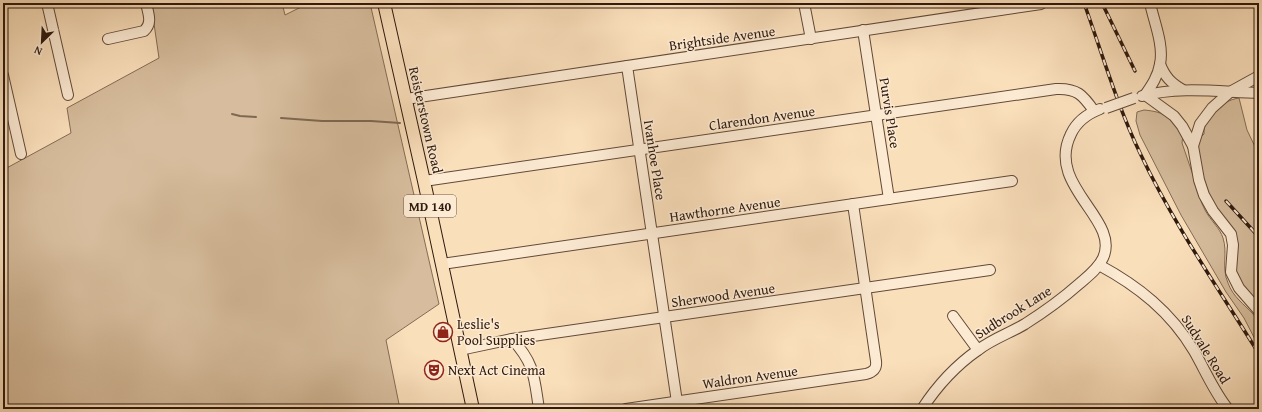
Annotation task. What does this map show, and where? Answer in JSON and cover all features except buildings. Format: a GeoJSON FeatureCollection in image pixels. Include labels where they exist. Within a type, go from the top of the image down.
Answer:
{"type":"FeatureCollection","features":[{"type":"Feature","properties":{"kind":"main road","name":"Reisterstown Road"},"geometry":{"type":"LineString","coordinates":[[384,3],[473,409]]}},
{"type":"Feature","properties":{"kind":"street"},"geometry":{"type":"LineString","coordinates":[[47,3],[68,95]]}},
{"type":"Feature","properties":{"kind":"street"},"geometry":{"type":"LineString","coordinates":[[108,39],[147,29],[149,20],[146,3]]}},
{"type":"Feature","properties":{"kind":"street"},"geometry":{"type":"LineString","coordinates":[[804,3],[810,39]]}},
{"type":"Feature","properties":{"kind":"street"},"geometry":{"type":"LineString","coordinates":[[1150,3],[1160,44],[1160,64],[1154,82],[1145,95],[1174,116],[1182,126],[1193,146],[1196,169],[1204,194],[1213,211],[1231,234],[1233,245],[1231,272],[1239,288],[1259,311]]}},
{"type":"Feature","properties":{"kind":"street","name":"Brightside Avenue"},"geometry":{"type":"LineString","coordinates":[[406,99],[1041,4]]}},
{"type":"Feature","properties":{"kind":"street","name":"Purvis Place"},"geometry":{"type":"LineString","coordinates":[[863,30],[889,199]]}},
{"type":"Feature","properties":{"kind":"street"},"geometry":{"type":"LineString","coordinates":[[1160,64],[1167,78],[1183,90]]}},
{"type":"Feature","properties":{"kind":"street","name":"Ivanhoe Place"},"geometry":{"type":"LineString","coordinates":[[627,66],[677,402]]}},
{"type":"Feature","properties":{"kind":"street"},"geometry":{"type":"LineString","coordinates":[[3,76],[21,154]]}},
{"type":"Feature","properties":{"kind":"street"},"geometry":{"type":"LineString","coordinates":[[1193,146],[1200,124],[1205,116],[1230,92],[1259,76]]}},
{"type":"Feature","properties":{"kind":"street","name":"Clarendon Avenue"},"geometry":{"type":"LineString","coordinates":[[424,181],[876,115],[1066,89],[1080,94],[1086,99],[1094,111]]}},
{"type":"Feature","properties":{"kind":"street","name":"Sudbrook Lane"},"geometry":{"type":"LineString","coordinates":[[922,409],[946,378],[966,359],[990,342],[1024,324],[1047,309],[1079,284],[1099,265],[1106,251],[1105,236],[1072,182],[1066,162],[1067,145],[1072,131],[1082,118],[1094,111],[1161,91],[1183,90],[1259,93]]}},
{"type":"Feature","properties":{"kind":"street","name":"Hawthorne Avenue"},"geometry":{"type":"LineString","coordinates":[[442,264],[1012,181]]}},
{"type":"Feature","properties":{"kind":"street"},"geometry":{"type":"LineString","coordinates":[[853,204],[866,288]]}},
{"type":"Feature","properties":{"kind":"street","name":"Sudvale Road"},"geometry":{"type":"LineString","coordinates":[[1099,265],[1132,284],[1171,319],[1184,336],[1216,392],[1228,409]]}},
{"type":"Feature","properties":{"kind":"street","name":"Sherwood Avenue"},"geometry":{"type":"LineString","coordinates":[[460,350],[512,339],[990,270]]}},
{"type":"Feature","properties":{"kind":"street","name":"Waldron Avenue"},"geometry":{"type":"LineString","coordinates":[[626,409],[870,373],[875,368],[876,361],[866,288]]}},
{"type":"Feature","properties":{"kind":"street"},"geometry":{"type":"LineString","coordinates":[[953,316],[978,350]]}},
{"type":"Feature","properties":{"kind":"street"},"geometry":{"type":"LineString","coordinates":[[512,339],[521,348],[530,364],[536,385],[539,409]]}},
{"type":"Feature","properties":{"kind":"shaded area"},"geometry":{"type":"Polygon","coordinates":[[[151,3],[282,3],[285,15],[309,3],[370,3],[439,304],[386,340],[400,409],[3,409],[3,170],[71,133],[67,108],[159,58],[151,3]]]}},
{"type":"Feature","properties":{"kind":"shaded area"},"geometry":{"type":"Polygon","coordinates":[[[1239,98],[1247,130],[1259,155],[1259,306],[1248,295],[1235,271],[1236,253],[1202,180],[1197,141],[1204,134],[1207,121],[1215,110],[1233,99],[1239,98]]]}},
{"type":"Feature","properties":{"kind":"shaded area"},"geometry":{"type":"Polygon","coordinates":[[[1144,110],[1163,114],[1183,134],[1182,143],[1202,203],[1207,214],[1220,231],[1223,238],[1225,249],[1225,271],[1228,283],[1236,296],[1253,314],[1257,321],[1259,330],[1259,347],[1244,318],[1226,292],[1181,215],[1140,135],[1136,121],[1137,112],[1144,110]]]}},
{"type":"Feature","properties":{"kind":"waterway"},"geometry":{"type":"LineString","coordinates":[[232,114],[256,117]]}},
{"type":"Feature","properties":{"kind":"waterway"},"geometry":{"type":"LineString","coordinates":[[281,118],[322,121],[371,121],[400,123]]}},
{"type":"Feature","properties":{"kind":"railway"},"geometry":{"type":"LineString","coordinates":[[1084,3],[1110,79],[1140,153],[1181,230],[1259,354]]}},
{"type":"Feature","properties":{"kind":"railway"},"geometry":{"type":"LineString","coordinates":[[1102,3],[1135,71]]}},
{"type":"Feature","properties":{"kind":"railway"},"geometry":{"type":"LineString","coordinates":[[1226,201],[1259,237]]}},
{"type":"Feature","properties":{"kind":"place","name":"Leslie's Pool Supplies"},"geometry":{"type":"Point","coordinates":[443,332]}},
{"type":"Feature","properties":{"kind":"place","name":"Next Act Cinema"},"geometry":{"type":"Point","coordinates":[434,370]}}]}
